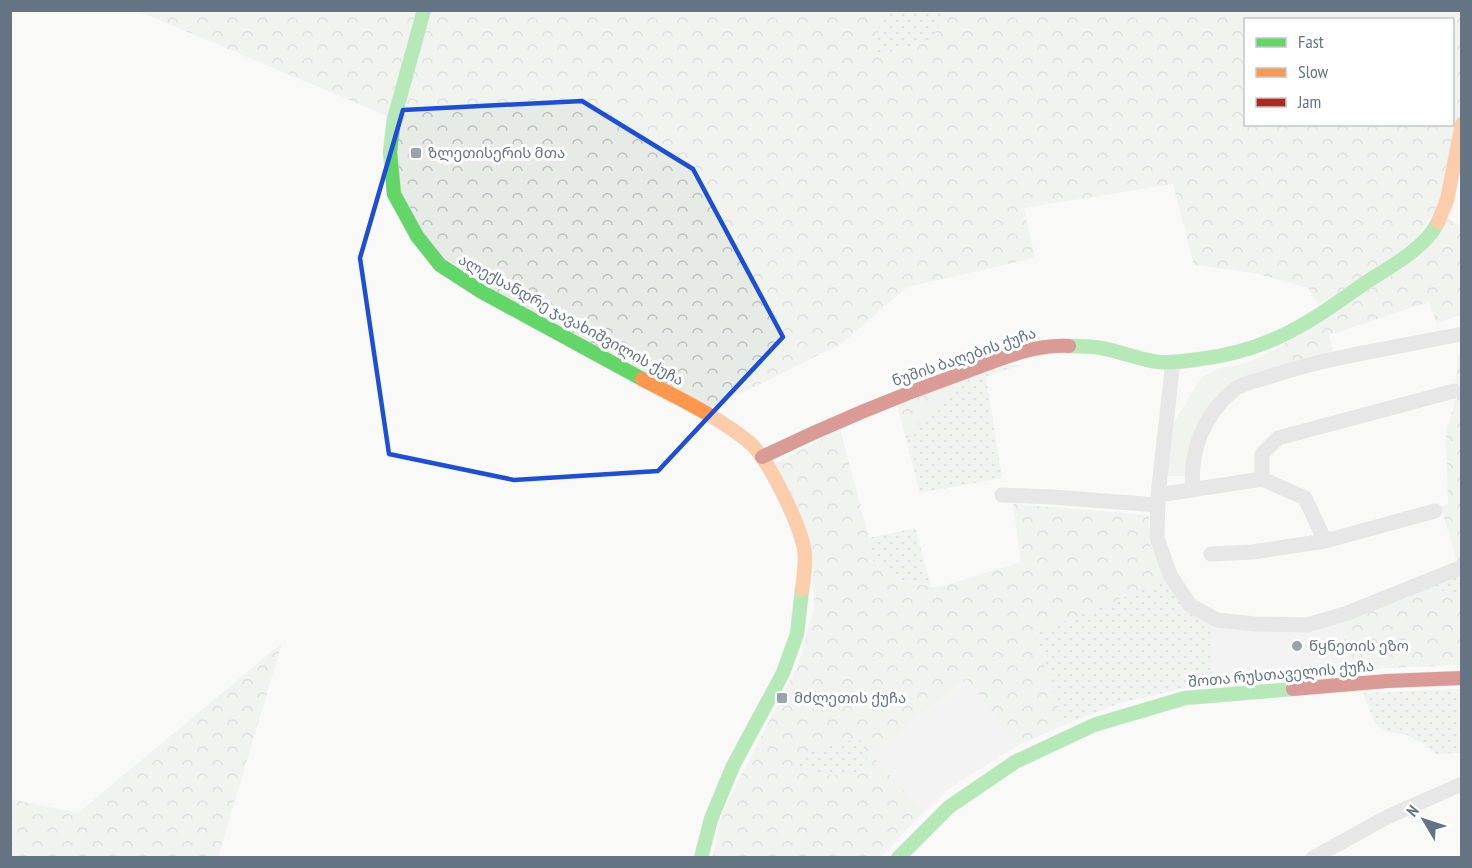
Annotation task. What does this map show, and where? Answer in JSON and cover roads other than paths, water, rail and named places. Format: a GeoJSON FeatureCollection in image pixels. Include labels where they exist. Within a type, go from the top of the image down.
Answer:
{"type":"FeatureCollection","features":[{"type":"Feature","properties":{"kind":"main road","name":"ალექსანდრე ჯავახიშვილის ქუჩა"},"geometry":{"type":"LineString","coordinates":[[424,10],[394,119],[390,152],[394,194],[417,236],[440,265],[474,287],[704,412],[750,443],[762,457]]}},
{"type":"Feature","properties":{"kind":"main road","name":"ნუშის ბაღების ქუჩა"},"geometry":{"type":"LineString","coordinates":[[762,457],[808,434],[910,392],[1000,359],[1049,345],[1099,347],[1159,362],[1173,362],[1231,355],[1278,339],[1328,310],[1401,261],[1434,230],[1447,200],[1461,124]]}},
{"type":"Feature","properties":{"kind":"main road"},"geometry":{"type":"LineString","coordinates":[[701,858],[711,819],[733,766],[783,673],[797,634],[804,545],[787,502],[762,457]]}},
{"type":"Feature","properties":{"kind":"main road","name":"შოთა რუსთაველის ქუჩა"},"geometry":{"type":"LineString","coordinates":[[898,858],[949,807],[1015,762],[1094,725],[1185,698],[1387,681],[1461,678]]}},
{"type":"Feature","properties":{"kind":"street"},"geometry":{"type":"LineString","coordinates":[[1193,490],[1191,470],[1196,445],[1208,419],[1237,387],[1288,370],[1461,334]]}},
{"type":"Feature","properties":{"kind":"street"},"geometry":{"type":"LineString","coordinates":[[1173,362],[1158,500],[1157,538],[1170,575],[1190,605],[1217,620],[1255,624],[1308,625],[1345,614],[1461,567]]}},
{"type":"Feature","properties":{"kind":"street"},"geometry":{"type":"LineString","coordinates":[[1262,479],[1262,454],[1278,438],[1454,391]]}},
{"type":"Feature","properties":{"kind":"street"},"geometry":{"type":"LineString","coordinates":[[1002,495],[1158,500],[1193,490],[1262,479],[1305,498],[1325,541]]}},
{"type":"Feature","properties":{"kind":"street"},"geometry":{"type":"LineString","coordinates":[[1211,554],[1253,552],[1325,541],[1435,512]]}},
{"type":"Feature","properties":{"kind":"street"},"geometry":{"type":"LineString","coordinates":[[1313,858],[1387,818],[1461,784]]}},
{"type":"Feature","properties":{"kind":"place","name":"ზლეთისერის მთა"},"geometry":{"type":"Point","coordinates":[416,153]}},
{"type":"Feature","properties":{"kind":"place","name":"წყნეთის ეზო"},"geometry":{"type":"Point","coordinates":[1297,646]}},
{"type":"Feature","properties":{"kind":"place","name":"მძლეთის ქუჩა"},"geometry":{"type":"Point","coordinates":[782,698]}}]}
